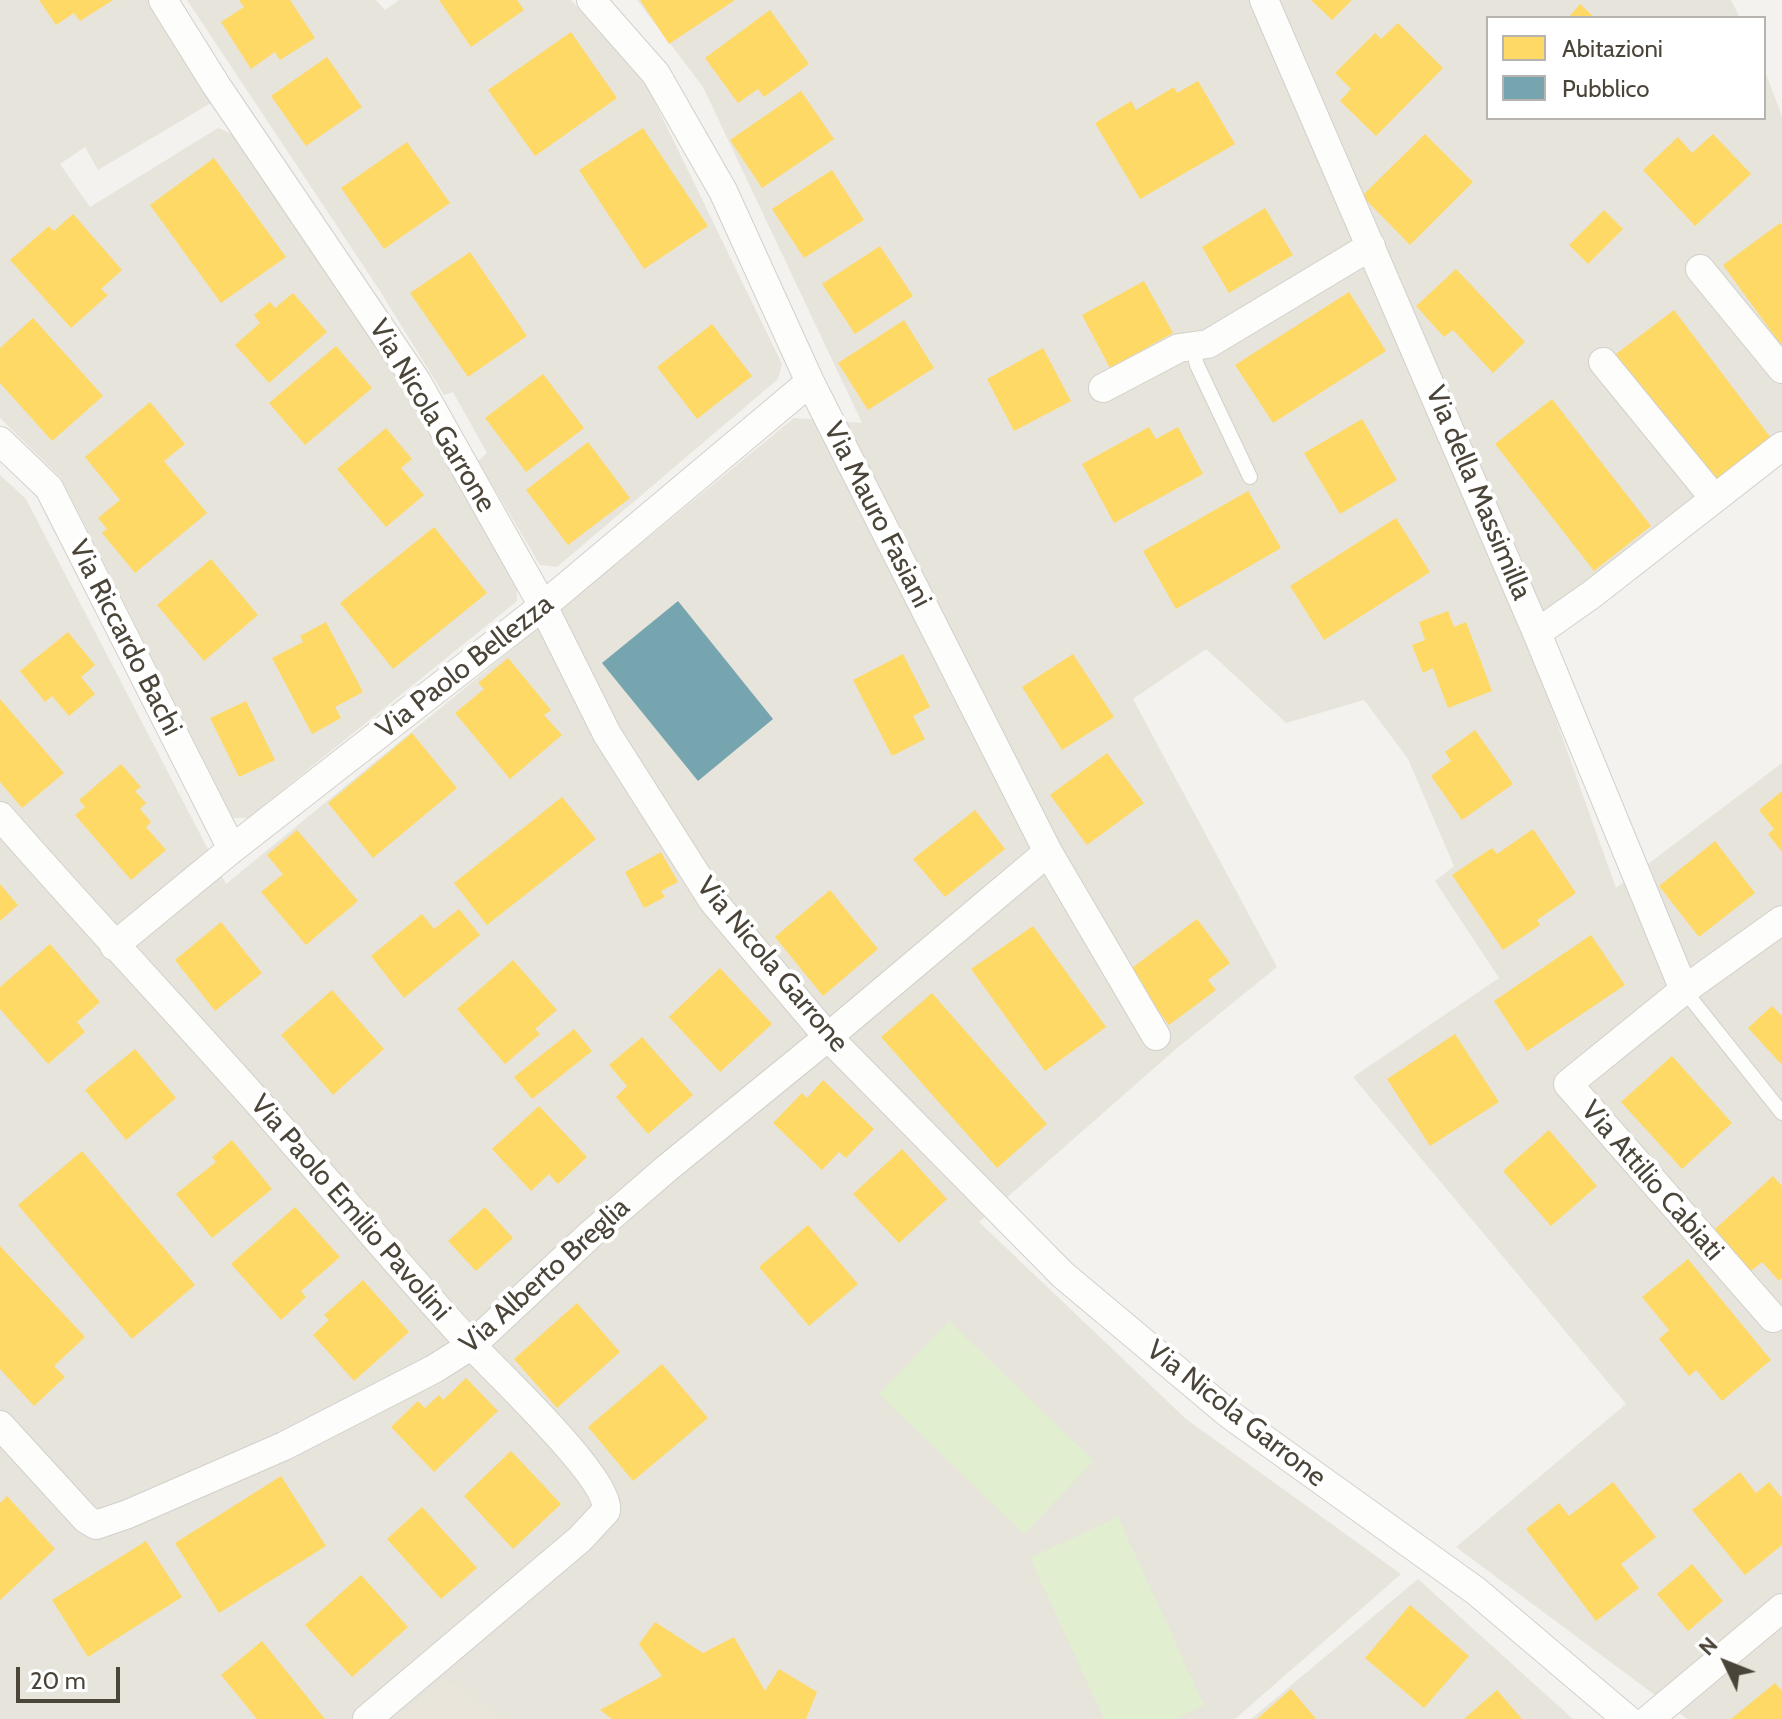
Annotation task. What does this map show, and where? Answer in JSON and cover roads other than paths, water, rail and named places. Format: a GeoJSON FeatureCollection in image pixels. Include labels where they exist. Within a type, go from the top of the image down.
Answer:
{"type":"FeatureCollection","features":[{"type":"Feature","properties":{"kind":"street","name":"Via Nicola Garrone"},"geometry":{"type":"LineString","coordinates":[[163,0],[216,85],[417,382],[543,606],[607,734],[713,901],[828,1037],[1063,1275],[1229,1414],[1476,1591],[1627,1719]]}},
{"type":"Feature","properties":{"kind":"street","name":"Via Mauro Fasiani"},"geometry":{"type":"LineString","coordinates":[[591,0],[656,74],[723,191],[810,382],[1048,852],[1156,1036]]}},
{"type":"Feature","properties":{"kind":"street","name":"Via della Massimilla"},"geometry":{"type":"LineString","coordinates":[[1264,0],[1537,633],[1684,990]]}},
{"type":"Feature","properties":{"kind":"street"},"geometry":{"type":"LineString","coordinates":[[1103,388],[1179,348],[1208,344],[1371,246]]}},
{"type":"Feature","properties":{"kind":"street"},"geometry":{"type":"LineString","coordinates":[[1700,269],[1782,369]]}},
{"type":"Feature","properties":{"kind":"street"},"geometry":{"type":"LineString","coordinates":[[1603,362],[1714,498]]}},
{"type":"Feature","properties":{"kind":"street","name":"Via Paolo Bellezza"},"geometry":{"type":"LineString","coordinates":[[114,946],[232,849],[543,606],[810,382]]}},
{"type":"Feature","properties":{"kind":"street","name":"Via Riccardo Bachi"},"geometry":{"type":"LineString","coordinates":[[0,441],[49,488],[232,849]]}},
{"type":"Feature","properties":{"kind":"street"},"geometry":{"type":"LineString","coordinates":[[1537,633],[1591,595],[1782,446]]}},
{"type":"Feature","properties":{"kind":"street","name":"Via Paolo Emilio Pavolini"},"geometry":{"type":"LineString","coordinates":[[0,816],[114,946],[270,1115],[472,1345],[584,1466],[605,1496],[606,1511],[580,1539],[367,1719]]}},
{"type":"Feature","properties":{"kind":"street","name":"Via Alberto Breglia"},"geometry":{"type":"LineString","coordinates":[[0,1425],[86,1519],[96,1525],[142,1509],[284,1446],[434,1369],[472,1345],[635,1196],[1048,852]]}},
{"type":"Feature","properties":{"kind":"street"},"geometry":{"type":"LineString","coordinates":[[1684,990],[1782,920]]}},
{"type":"Feature","properties":{"kind":"street","name":"Via Attilio Cabiati"},"geometry":{"type":"LineString","coordinates":[[1684,990],[1568,1084],[1773,1318]]}},
{"type":"Feature","properties":{"kind":"street"},"geometry":{"type":"LineString","coordinates":[[1649,1719],[1782,1608]]}},
{"type":"Feature","properties":{"kind":"lane"},"geometry":{"type":"LineString","coordinates":[[1192,346],[1197,365],[1250,477]]}},
{"type":"Feature","properties":{"kind":"lane"},"geometry":{"type":"LineString","coordinates":[[1684,990],[1782,1113]]}}]}
